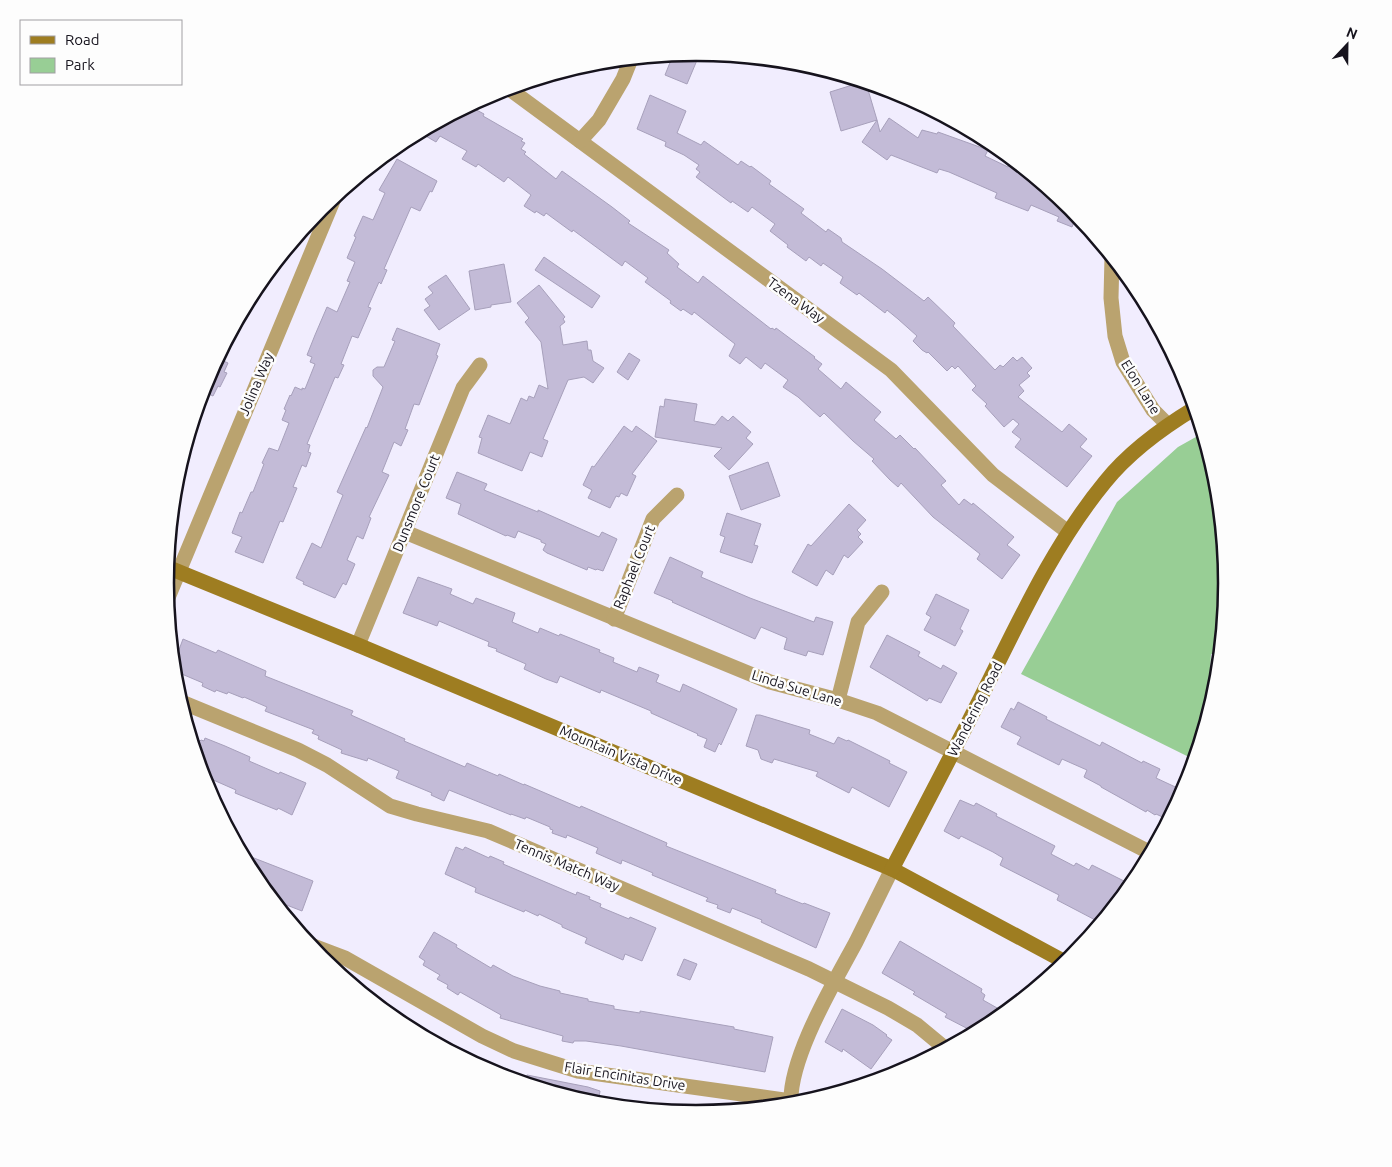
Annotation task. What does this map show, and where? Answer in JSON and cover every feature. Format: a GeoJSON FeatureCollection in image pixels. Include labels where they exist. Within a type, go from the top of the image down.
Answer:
{"type":"FeatureCollection","features":[{"type":"Feature","properties":{"kind":"main road","name":"Wandering Road"},"geometry":{"type":"LineString","coordinates":[[892,869],[954,752],[1027,605],[1068,532],[1105,481],[1134,452],[1168,425],[1189,412]]}},
{"type":"Feature","properties":{"kind":"main road","name":"Mountain Vista Drive"},"geometry":{"type":"LineString","coordinates":[[174,570],[892,869],[1059,959]]}},
{"type":"Feature","properties":{"kind":"street"},"geometry":{"type":"LineString","coordinates":[[580,141],[599,120],[623,79],[628,66]]}},
{"type":"Feature","properties":{"kind":"street","name":"Tzena Way"},"geometry":{"type":"LineString","coordinates":[[516,94],[891,370],[993,475],[1068,532]]}},
{"type":"Feature","properties":{"kind":"street","name":"Jolina Way"},"geometry":{"type":"LineString","coordinates":[[175,563],[327,214]]}},
{"type":"Feature","properties":{"kind":"street","name":"Elon Lane"},"geometry":{"type":"LineString","coordinates":[[1111,268],[1110,298],[1115,336],[1123,362],[1153,410],[1168,425]]}},
{"type":"Feature","properties":{"kind":"street","name":"Dunsmore Court"},"geometry":{"type":"LineString","coordinates":[[358,645],[463,388],[480,365]]}},
{"type":"Feature","properties":{"kind":"street","name":"Raphael Court"},"geometry":{"type":"LineString","coordinates":[[614,619],[653,519],[678,495]]}},
{"type":"Feature","properties":{"kind":"street","name":"Linda Sue Lane"},"geometry":{"type":"LineString","coordinates":[[405,532],[770,682],[838,700],[877,713],[1145,850]]}},
{"type":"Feature","properties":{"kind":"street"},"geometry":{"type":"LineString","coordinates":[[838,700],[858,622],[882,592]]}},
{"type":"Feature","properties":{"kind":"street","name":"Tennis Match Way"},"geometry":{"type":"LineString","coordinates":[[189,705],[298,750],[327,765],[390,806],[488,831],[834,981],[917,1025],[941,1045]]}},
{"type":"Feature","properties":{"kind":"street","name":"Wandering Road"},"geometry":{"type":"LineString","coordinates":[[791,1097],[793,1078],[804,1046],[834,981],[892,869]]}},
{"type":"Feature","properties":{"kind":"street","name":"Flair Encinitas Drive"},"geometry":{"type":"LineString","coordinates":[[324,950],[345,958],[482,1036],[514,1052],[578,1071],[771,1100]]}},
{"type":"Feature","properties":{"kind":"green space"},"geometry":{"type":"Polygon","coordinates":[[[1197,436],[1214,515],[1217,549],[1218,584],[1214,652],[1211,654],[1208,685],[1189,757],[1021,674],[1117,502],[1178,447],[1197,436]]]}},
{"type":"Feature","properties":{"kind":"building"},"geometry":{"type":"Polygon","coordinates":[[[697,61],[687,84],[665,75],[670,62],[697,61]]]}},
{"type":"Feature","properties":{"kind":"building"},"geometry":{"type":"Polygon","coordinates":[[[852,85],[868,91],[877,120],[841,131],[830,92],[852,85]]]}},
{"type":"Feature","properties":{"kind":"building"},"geometry":{"type":"Polygon","coordinates":[[[650,95],[686,111],[677,133],[701,145],[704,141],[738,165],[741,161],[751,166],[771,181],[769,184],[804,209],[801,213],[826,232],[828,229],[841,238],[842,242],[924,301],[928,297],[955,323],[953,326],[995,370],[1000,365],[1003,367],[1013,357],[1017,361],[1022,357],[1032,368],[1027,373],[1030,376],[1019,385],[1024,391],[1018,397],[1062,432],[1069,424],[1087,439],[1080,447],[1092,456],[1067,487],[1015,447],[1021,439],[1012,432],[1019,424],[1013,419],[1004,427],[985,406],[987,404],[972,390],[976,386],[958,366],[955,369],[952,366],[947,371],[928,352],[922,350],[913,341],[917,336],[887,310],[885,313],[859,293],[857,295],[840,283],[843,277],[823,263],[821,266],[809,257],[806,261],[770,231],[775,224],[752,207],[748,212],[732,201],[731,203],[696,177],[700,172],[696,169],[699,165],[665,146],[666,142],[637,129],[650,95]]]}},
{"type":"Feature","properties":{"kind":"building"},"geometry":{"type":"Polygon","coordinates":[[[476,110],[484,114],[483,116],[523,139],[521,141],[525,143],[521,149],[526,152],[524,154],[556,179],[562,171],[630,221],[628,223],[669,250],[667,253],[679,264],[677,267],[698,283],[703,276],[771,329],[775,330],[776,328],[815,357],[822,364],[818,369],[841,389],[846,382],[881,412],[874,420],[896,439],[900,435],[946,481],[941,485],[959,505],[964,499],[972,505],[973,503],[1014,537],[1007,545],[1020,555],[1002,579],[977,559],[980,554],[933,517],[901,483],[898,487],[890,480],[872,461],[874,459],[824,413],[820,417],[798,397],[783,387],[788,380],[765,363],[761,369],[746,357],[740,364],[729,356],[735,344],[694,312],[692,315],[683,309],[681,311],[670,303],[671,301],[645,282],[648,278],[625,261],[622,266],[573,230],[572,232],[546,213],[544,216],[524,206],[531,195],[508,177],[504,182],[478,164],[476,167],[462,159],[467,151],[440,136],[436,142],[426,136],[476,110]]]}},
{"type":"Feature","properties":{"kind":"building"},"geometry":{"type":"Polygon","coordinates":[[[889,118],[918,138],[922,130],[937,134],[938,132],[987,150],[985,156],[1014,169],[1065,214],[1074,223],[1072,227],[1057,221],[1059,217],[1031,205],[1028,211],[995,198],[997,193],[949,172],[939,169],[937,173],[891,155],[887,160],[862,142],[877,120],[880,132],[889,118]]]}},
{"type":"Feature","properties":{"kind":"building"},"geometry":{"type":"Polygon","coordinates":[[[397,159],[437,181],[420,211],[411,207],[384,269],[387,270],[381,284],[379,282],[368,307],[371,308],[358,338],[352,336],[341,364],[344,365],[338,378],[335,377],[307,444],[310,445],[308,452],[311,453],[306,467],[302,465],[293,487],[297,488],[283,522],[280,521],[263,563],[235,552],[242,537],[232,533],[240,512],[242,513],[251,492],[253,492],[269,448],[278,451],[289,423],[282,420],[286,410],[284,409],[295,387],[302,390],[302,388],[305,389],[315,364],[310,362],[312,357],[307,355],[315,335],[327,307],[337,312],[350,282],[347,281],[355,262],[347,258],[356,237],[354,236],[363,216],[373,220],[385,193],[379,190],[397,159]]]}},
{"type":"Feature","properties":{"kind":"building"},"geometry":{"type":"Polygon","coordinates":[[[544,257],[600,296],[592,308],[535,270],[544,257]]]}},
{"type":"Feature","properties":{"kind":"building"},"geometry":{"type":"Polygon","coordinates":[[[504,264],[511,302],[475,310],[469,271],[504,264]]]}},
{"type":"Feature","properties":{"kind":"building"},"geometry":{"type":"Polygon","coordinates":[[[446,275],[470,309],[439,330],[424,310],[430,306],[425,299],[433,293],[428,287],[446,275]]]}},
{"type":"Feature","properties":{"kind":"building"},"geometry":{"type":"Polygon","coordinates":[[[539,285],[565,317],[563,319],[565,322],[560,326],[563,345],[587,341],[588,350],[591,350],[593,361],[604,368],[593,383],[584,377],[568,380],[543,439],[548,441],[542,457],[530,452],[522,471],[478,453],[482,438],[479,437],[488,415],[510,424],[521,398],[527,401],[529,396],[534,398],[539,385],[548,389],[541,342],[525,322],[529,318],[517,303],[539,285]]]}},
{"type":"Feature","properties":{"kind":"building"},"geometry":{"type":"Polygon","coordinates":[[[397,328],[440,344],[436,355],[438,356],[419,405],[414,404],[405,429],[408,430],[401,446],[394,442],[382,472],[389,475],[369,517],[371,518],[363,539],[357,536],[347,560],[355,564],[346,585],[343,583],[335,598],[303,584],[304,582],[296,578],[312,543],[321,548],[343,495],[337,492],[367,428],[383,387],[373,376],[373,370],[377,367],[384,367],[395,341],[392,340],[397,328]]]}},
{"type":"Feature","properties":{"kind":"building"},"geometry":{"type":"Polygon","coordinates":[[[629,353],[640,360],[628,380],[617,372],[629,353]]]}},
{"type":"Feature","properties":{"kind":"building"},"geometry":{"type":"Polygon","coordinates":[[[224,361],[228,363],[224,372],[227,373],[213,396],[210,395],[224,361]]]}},
{"type":"Feature","properties":{"kind":"building"},"geometry":{"type":"Polygon","coordinates":[[[665,399],[697,404],[694,421],[715,425],[722,416],[728,421],[733,416],[751,432],[746,438],[753,444],[729,470],[714,456],[722,448],[655,437],[660,406],[664,407],[665,399]]]}},
{"type":"Feature","properties":{"kind":"building"},"geometry":{"type":"Polygon","coordinates":[[[624,426],[632,432],[636,426],[657,441],[632,474],[636,476],[627,496],[621,493],[619,497],[616,496],[610,508],[588,498],[592,490],[583,485],[592,466],[594,467],[624,426]]]}},
{"type":"Feature","properties":{"kind":"building"},"geometry":{"type":"Polygon","coordinates":[[[768,462],[780,496],[741,510],[729,476],[768,462]]]}},
{"type":"Feature","properties":{"kind":"building"},"geometry":{"type":"Polygon","coordinates":[[[457,472],[487,484],[484,490],[538,512],[538,510],[599,537],[602,532],[617,539],[603,571],[588,567],[587,570],[547,553],[543,550],[546,544],[541,542],[541,540],[518,531],[515,538],[506,536],[458,514],[461,504],[446,498],[457,472]]]}},
{"type":"Feature","properties":{"kind":"building"},"geometry":{"type":"Polygon","coordinates":[[[849,504],[866,520],[857,530],[861,534],[858,537],[863,542],[848,558],[844,555],[833,575],[826,570],[817,586],[792,572],[808,544],[811,546],[849,504]]]}},
{"type":"Feature","properties":{"kind":"building"},"geometry":{"type":"Polygon","coordinates":[[[727,513],[761,524],[754,545],[758,546],[752,563],[720,552],[725,537],[720,535],[727,513]]]}},
{"type":"Feature","properties":{"kind":"building"},"geometry":{"type":"Polygon","coordinates":[[[670,557],[703,572],[701,577],[750,598],[814,622],[816,617],[833,622],[823,655],[808,651],[806,656],[784,649],[787,638],[761,627],[755,639],[654,593],[670,557]]]}},
{"type":"Feature","properties":{"kind":"building"},"geometry":{"type":"Polygon","coordinates":[[[418,577],[452,589],[450,594],[473,604],[476,598],[515,613],[512,622],[538,633],[540,628],[559,636],[560,634],[600,650],[599,652],[614,658],[613,662],[637,672],[639,667],[659,675],[656,682],[680,692],[683,684],[737,709],[721,745],[719,743],[715,752],[704,747],[707,739],[651,713],[651,711],[601,690],[600,693],[560,676],[557,683],[546,679],[524,669],[526,664],[488,646],[489,642],[439,621],[437,626],[403,613],[418,577]]]}},
{"type":"Feature","properties":{"kind":"building"},"geometry":{"type":"Polygon","coordinates":[[[936,594],[969,610],[960,629],[963,631],[955,646],[924,630],[931,617],[926,614],[936,594]]]}},
{"type":"Feature","properties":{"kind":"building"},"geometry":{"type":"Polygon","coordinates":[[[887,635],[920,652],[918,656],[941,669],[943,665],[957,673],[941,703],[929,698],[927,701],[870,667],[887,635]]]}},
{"type":"Feature","properties":{"kind":"building"},"geometry":{"type":"Polygon","coordinates":[[[183,639],[216,653],[218,650],[266,671],[265,676],[353,711],[351,715],[405,739],[404,741],[465,767],[467,763],[498,776],[499,774],[580,808],[581,806],[667,843],[666,846],[776,890],[775,893],[830,913],[816,948],[761,922],[762,920],[732,908],[730,913],[717,908],[718,905],[706,901],[708,898],[652,875],[653,873],[622,860],[621,864],[596,853],[598,848],[567,835],[566,838],[552,833],[553,830],[550,827],[526,817],[525,819],[511,815],[449,790],[444,801],[431,795],[432,793],[396,778],[399,771],[368,758],[367,761],[341,753],[342,750],[318,739],[319,736],[312,733],[314,730],[265,711],[267,707],[244,697],[228,692],[227,694],[216,690],[215,692],[202,686],[203,683],[182,674],[178,652],[183,639]]]}},
{"type":"Feature","properties":{"kind":"building"},"geometry":{"type":"Polygon","coordinates":[[[1018,702],[1047,717],[1046,719],[1100,746],[1102,742],[1142,763],[1143,761],[1160,769],[1156,778],[1176,787],[1162,817],[1147,810],[1146,812],[1084,777],[1087,770],[1062,759],[1059,765],[1017,744],[1021,737],[1001,727],[1011,708],[1014,710],[1018,702]]]}},
{"type":"Feature","properties":{"kind":"building"},"geometry":{"type":"Polygon","coordinates":[[[756,715],[810,730],[809,734],[834,744],[838,737],[848,740],[890,761],[889,763],[907,772],[889,807],[852,787],[849,793],[816,776],[818,772],[774,759],[772,763],[761,759],[758,750],[746,746],[756,715]]]}},
{"type":"Feature","properties":{"kind":"building"},"geometry":{"type":"Polygon","coordinates":[[[205,738],[250,757],[249,761],[306,783],[292,815],[235,793],[236,790],[213,780],[198,740],[204,741],[205,738]]]}},
{"type":"Feature","properties":{"kind":"building"},"geometry":{"type":"Polygon","coordinates":[[[960,800],[974,806],[976,803],[997,814],[996,816],[1055,846],[1051,854],[1074,866],[1076,863],[1089,870],[1092,865],[1125,881],[1095,920],[1057,900],[1059,895],[1000,865],[1003,858],[993,852],[961,836],[959,839],[944,831],[960,800]]]}},
{"type":"Feature","properties":{"kind":"building"},"geometry":{"type":"Polygon","coordinates":[[[456,847],[463,850],[465,847],[489,858],[490,856],[504,862],[503,864],[576,895],[577,892],[590,897],[589,899],[601,904],[600,907],[656,928],[642,961],[625,954],[623,960],[585,943],[587,938],[562,927],[562,925],[539,914],[538,916],[525,910],[524,912],[475,892],[476,888],[445,874],[456,847]]]}},
{"type":"Feature","properties":{"kind":"building"},"geometry":{"type":"Polygon","coordinates":[[[252,857],[313,881],[302,911],[285,904],[252,857]]]}},
{"type":"Feature","properties":{"kind":"building"},"geometry":{"type":"Polygon","coordinates":[[[434,932],[491,968],[493,965],[513,976],[560,991],[560,993],[614,1006],[614,1009],[640,1013],[640,1011],[734,1027],[734,1029],[773,1037],[765,1072],[621,1046],[586,1041],[574,1041],[573,1043],[562,1041],[563,1036],[500,1018],[501,1015],[460,992],[458,995],[447,988],[448,985],[437,979],[440,975],[423,965],[425,961],[419,957],[434,932]]]}},
{"type":"Feature","properties":{"kind":"building"},"geometry":{"type":"Polygon","coordinates":[[[900,941],[982,989],[981,992],[985,995],[983,1000],[999,1009],[968,1029],[945,1017],[947,1014],[913,994],[915,992],[882,973],[900,941]]]}},
{"type":"Feature","properties":{"kind":"building"},"geometry":{"type":"Polygon","coordinates":[[[684,959],[697,964],[690,980],[677,975],[684,959]]]}},
{"type":"Feature","properties":{"kind":"building"},"geometry":{"type":"Polygon","coordinates":[[[842,1009],[873,1025],[892,1040],[871,1069],[843,1049],[842,1052],[825,1042],[842,1009]]]}},
{"type":"Feature","properties":{"kind":"building"},"geometry":{"type":"Polygon","coordinates":[[[527,1075],[588,1087],[600,1091],[599,1097],[561,1088],[526,1077],[527,1075]]]}}]}
